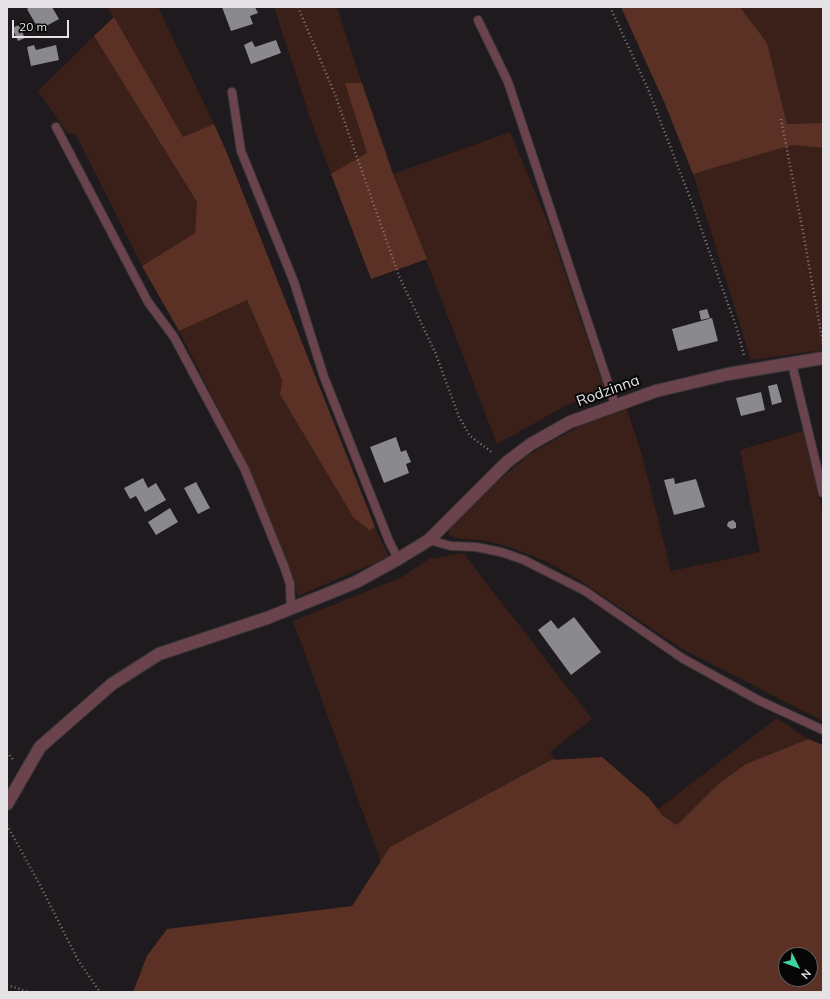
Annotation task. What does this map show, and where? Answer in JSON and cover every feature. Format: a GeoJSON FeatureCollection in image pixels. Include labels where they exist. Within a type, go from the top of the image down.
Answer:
{"type":"FeatureCollection","features":[{"type":"Feature","properties":{"kind":"street","name":"Rodzinna"},"geometry":{"type":"LineString","coordinates":[[7,804],[40,747],[112,684],[159,654],[291,608],[356,582],[398,559],[429,540],[507,462],[531,444],[570,422],[615,404],[656,391],[746,371],[823,358]]}},
{"type":"Feature","properties":{"kind":"lane"},"geometry":{"type":"LineString","coordinates":[[478,20],[508,82],[615,404]]}},
{"type":"Feature","properties":{"kind":"lane"},"geometry":{"type":"LineString","coordinates":[[232,92],[241,151],[294,282],[324,377],[389,541],[398,559]]}},
{"type":"Feature","properties":{"kind":"lane"},"geometry":{"type":"LineString","coordinates":[[56,127],[148,302],[174,337],[245,470],[284,566],[290,584],[291,608]]}},
{"type":"Feature","properties":{"kind":"lane"},"geometry":{"type":"LineString","coordinates":[[792,364],[823,493]]}},
{"type":"Feature","properties":{"kind":"lane"},"geometry":{"type":"LineString","coordinates":[[429,540],[451,546],[476,547],[501,552],[524,560],[585,591],[682,658],[758,700],[823,730]]}},
{"type":"Feature","properties":{"kind":"path"},"geometry":{"type":"LineString","coordinates":[[298,7],[334,92],[399,276],[435,352],[459,417],[470,436],[507,462]]}},
{"type":"Feature","properties":{"kind":"path"},"geometry":{"type":"LineString","coordinates":[[610,7],[648,89],[692,203],[737,329],[746,371]]}},
{"type":"Feature","properties":{"kind":"path"},"geometry":{"type":"LineString","coordinates":[[781,119],[823,344]]}},
{"type":"Feature","properties":{"kind":"path"},"geometry":{"type":"LineString","coordinates":[[7,826],[41,887],[78,960],[100,992]]}},
{"type":"Feature","properties":{"kind":"path"},"geometry":{"type":"LineString","coordinates":[[7,985],[29,992]]}},
{"type":"Feature","properties":{"kind":"shaded area"},"geometry":{"type":"Polygon","coordinates":[[[107,7],[158,7],[214,124],[183,137],[107,7]]]}},
{"type":"Feature","properties":{"kind":"shaded area"},"geometry":{"type":"Polygon","coordinates":[[[274,7],[337,7],[362,83],[346,83],[367,154],[331,174],[310,118],[274,7]]]}},
{"type":"Feature","properties":{"kind":"shaded area"},"geometry":{"type":"Polygon","coordinates":[[[621,7],[740,7],[767,43],[787,124],[823,123],[823,148],[792,145],[693,174],[665,104],[621,7]]]}},
{"type":"Feature","properties":{"kind":"shaded area"},"geometry":{"type":"Polygon","coordinates":[[[740,7],[823,7],[823,123],[787,124],[767,43],[740,7]]]}},
{"type":"Feature","properties":{"kind":"shaded area"},"geometry":{"type":"Polygon","coordinates":[[[114,17],[183,137],[214,124],[227,153],[375,527],[370,531],[353,517],[280,394],[282,380],[247,300],[179,331],[142,266],[195,233],[197,202],[94,36],[114,17]]]}},
{"type":"Feature","properties":{"kind":"shaded area"},"geometry":{"type":"Polygon","coordinates":[[[94,36],[197,202],[195,233],[142,266],[76,135],[67,133],[38,91],[94,36]]]}},
{"type":"Feature","properties":{"kind":"shaded area"},"geometry":{"type":"Polygon","coordinates":[[[345,83],[362,83],[393,174],[427,259],[371,279],[331,174],[367,153],[345,83]]]}},
{"type":"Feature","properties":{"kind":"shaded area"},"geometry":{"type":"Polygon","coordinates":[[[510,132],[548,223],[605,391],[567,405],[497,444],[393,174],[510,132]]]}},
{"type":"Feature","properties":{"kind":"shaded area"},"geometry":{"type":"Polygon","coordinates":[[[792,145],[823,148],[823,350],[751,360],[693,174],[792,145]]]}},
{"type":"Feature","properties":{"kind":"shaded area"},"geometry":{"type":"Polygon","coordinates":[[[247,300],[282,380],[280,394],[353,517],[370,531],[375,527],[389,557],[298,596],[289,566],[248,468],[179,331],[247,300]]]}},
{"type":"Feature","properties":{"kind":"shaded area"},"geometry":{"type":"Polygon","coordinates":[[[627,409],[642,455],[671,571],[760,552],[740,450],[803,431],[823,514],[823,721],[682,649],[582,582],[548,562],[506,546],[487,541],[456,538],[448,534],[450,528],[496,483],[528,455],[583,424],[627,409]]]}},
{"type":"Feature","properties":{"kind":"shaded area"},"geometry":{"type":"Polygon","coordinates":[[[463,553],[592,719],[550,752],[556,760],[551,760],[390,847],[381,862],[293,621],[402,577],[429,559],[463,553]]]}},
{"type":"Feature","properties":{"kind":"shaded area"},"geometry":{"type":"Polygon","coordinates":[[[777,718],[808,739],[746,764],[717,785],[677,825],[663,816],[658,809],[777,718]]]}},
{"type":"Feature","properties":{"kind":"shaded area"},"geometry":{"type":"Polygon","coordinates":[[[808,739],[823,745],[823,992],[133,992],[147,956],[167,929],[352,906],[390,847],[551,760],[602,757],[649,798],[663,816],[677,825],[717,785],[746,764],[808,739]]]}},
{"type":"Feature","properties":{"kind":"building"},"geometry":{"type":"Polygon","coordinates":[[[30,7],[52,7],[59,19],[39,30],[27,9],[30,7]]]}},
{"type":"Feature","properties":{"kind":"building"},"geometry":{"type":"Polygon","coordinates":[[[222,7],[255,7],[258,13],[250,16],[253,24],[231,31],[222,7]]]}},
{"type":"Feature","properties":{"kind":"building"},"geometry":{"type":"Polygon","coordinates":[[[19,25],[21,29],[23,28],[25,31],[22,32],[25,38],[18,41],[12,28],[19,25]]]}},
{"type":"Feature","properties":{"kind":"building"},"geometry":{"type":"Polygon","coordinates":[[[276,40],[281,53],[251,64],[244,45],[252,41],[255,47],[276,40]]]}},
{"type":"Feature","properties":{"kind":"building"},"geometry":{"type":"Polygon","coordinates":[[[34,45],[36,50],[56,45],[59,60],[31,66],[27,47],[34,45]]]}},
{"type":"Feature","properties":{"kind":"building"},"geometry":{"type":"Polygon","coordinates":[[[707,309],[710,318],[701,320],[699,311],[707,309]]]}},
{"type":"Feature","properties":{"kind":"building"},"geometry":{"type":"Polygon","coordinates":[[[712,318],[718,341],[678,351],[672,329],[712,318]]]}},
{"type":"Feature","properties":{"kind":"building"},"geometry":{"type":"Polygon","coordinates":[[[777,384],[782,402],[772,405],[768,386],[777,384]]]}},
{"type":"Feature","properties":{"kind":"building"},"geometry":{"type":"Polygon","coordinates":[[[761,392],[765,410],[741,416],[736,398],[761,392]]]}},
{"type":"Feature","properties":{"kind":"building"},"geometry":{"type":"Polygon","coordinates":[[[396,437],[401,452],[406,450],[411,462],[406,464],[409,473],[384,483],[370,447],[396,437]]]}},
{"type":"Feature","properties":{"kind":"building"},"geometry":{"type":"Polygon","coordinates":[[[143,478],[148,488],[156,483],[166,500],[145,512],[136,496],[130,499],[124,488],[143,478]]]}},
{"type":"Feature","properties":{"kind":"building"},"geometry":{"type":"Polygon","coordinates":[[[674,478],[675,484],[696,479],[705,507],[674,515],[664,480],[674,478]]]}},
{"type":"Feature","properties":{"kind":"building"},"geometry":{"type":"Polygon","coordinates":[[[196,482],[210,508],[198,514],[184,488],[196,482]]]}},
{"type":"Feature","properties":{"kind":"building"},"geometry":{"type":"Polygon","coordinates":[[[170,508],[178,522],[156,535],[148,522],[170,508]]]}},
{"type":"Feature","properties":{"kind":"building"},"geometry":{"type":"Polygon","coordinates":[[[733,520],[736,523],[736,528],[731,529],[727,526],[728,522],[733,520]]]}},
{"type":"Feature","properties":{"kind":"building"},"geometry":{"type":"Polygon","coordinates":[[[574,617],[601,652],[571,675],[538,630],[551,620],[558,629],[574,617]]]}}]}
